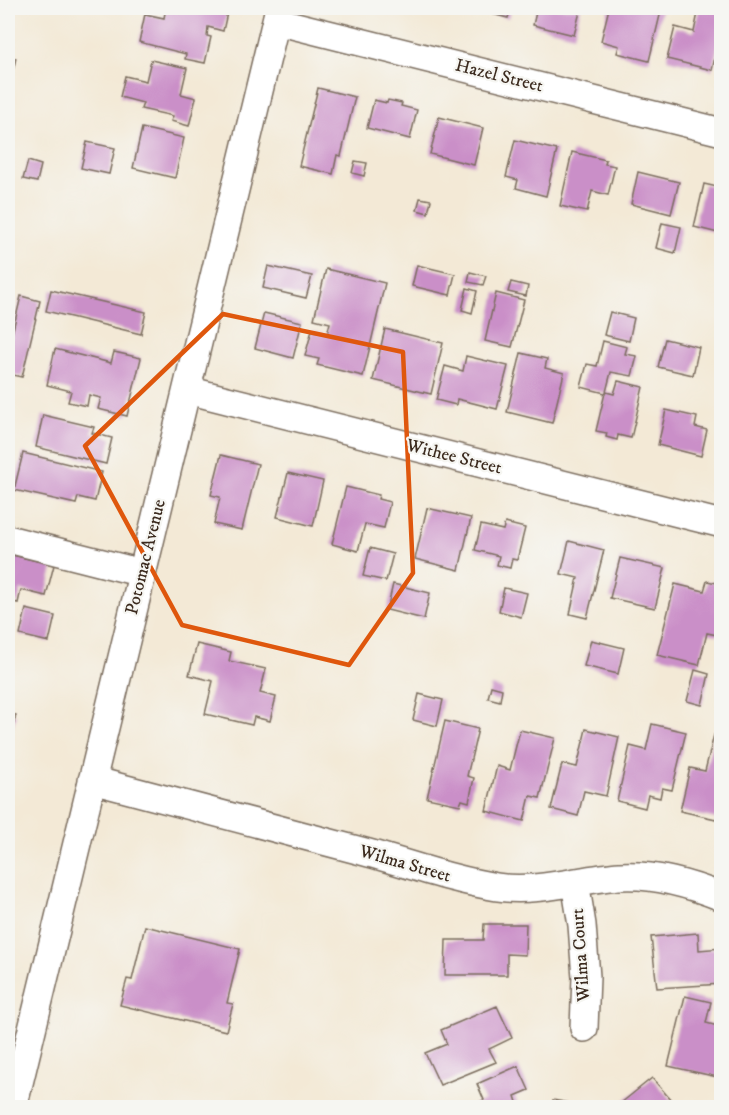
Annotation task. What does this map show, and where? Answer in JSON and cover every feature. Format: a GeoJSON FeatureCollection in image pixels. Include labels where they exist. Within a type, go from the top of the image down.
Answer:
{"type":"FeatureCollection","features":[{"type":"Feature","properties":{"kind":"street","name":"Hazel Street"},"geometry":{"type":"LineString","coordinates":[[278,14],[722,132]]}},
{"type":"Feature","properties":{"kind":"street","name":"Potomac Avenue"},"geometry":{"type":"LineString","coordinates":[[13,1107],[278,14]]}},
{"type":"Feature","properties":{"kind":"street","name":"Withee Street"},"geometry":{"type":"LineString","coordinates":[[187,390],[722,524]]}},
{"type":"Feature","properties":{"kind":"street"},"geometry":{"type":"LineString","coordinates":[[8,539],[142,573]]}},
{"type":"Feature","properties":{"kind":"street","name":"Wilma Street"},"geometry":{"type":"LineString","coordinates":[[92,780],[395,860],[468,882],[501,888],[538,888],[621,876],[660,878],[694,886],[722,897]]}},
{"type":"Feature","properties":{"kind":"street","name":"Wilma Court"},"geometry":{"type":"LineString","coordinates":[[574,882],[582,925],[586,977],[584,1028]]}},
{"type":"Feature","properties":{"kind":"highlighted area"},"geometry":{"type":"Polygon","coordinates":[[[223,314],[403,352],[413,573],[349,665],[182,625],[85,446],[223,314]]]}},
{"type":"Feature","properties":{"kind":"building"},"geometry":{"type":"Polygon","coordinates":[[[166,8],[206,8],[227,13],[223,31],[208,27],[207,36],[211,37],[205,63],[185,59],[186,54],[139,42],[145,14],[164,18],[166,8]]]}},
{"type":"Feature","properties":{"kind":"building"},"geometry":{"type":"Polygon","coordinates":[[[468,8],[511,8],[508,18],[468,8]]]}},
{"type":"Feature","properties":{"kind":"building"},"geometry":{"type":"Polygon","coordinates":[[[537,8],[581,8],[574,35],[533,25],[537,8]]]}},
{"type":"Feature","properties":{"kind":"building"},"geometry":{"type":"Polygon","coordinates":[[[609,8],[645,8],[661,11],[649,61],[617,53],[619,46],[601,41],[609,8]]]}},
{"type":"Feature","properties":{"kind":"building"},"geometry":{"type":"Polygon","coordinates":[[[699,8],[717,11],[718,8],[722,8],[722,29],[712,70],[667,59],[675,27],[694,32],[699,8]]]}},
{"type":"Feature","properties":{"kind":"building"},"geometry":{"type":"Polygon","coordinates":[[[8,56],[16,58],[11,79],[8,79],[8,56]]]}},
{"type":"Feature","properties":{"kind":"building"},"geometry":{"type":"Polygon","coordinates":[[[151,60],[187,68],[181,94],[196,98],[189,126],[171,121],[173,116],[141,109],[143,103],[120,97],[125,76],[146,81],[151,60]]]}},
{"type":"Feature","properties":{"kind":"building"},"geometry":{"type":"Polygon","coordinates":[[[318,88],[355,97],[341,156],[337,155],[333,174],[299,166],[318,88]]]}},
{"type":"Feature","properties":{"kind":"building"},"geometry":{"type":"Polygon","coordinates":[[[374,100],[402,103],[401,106],[417,110],[410,139],[367,128],[374,100]]]}},
{"type":"Feature","properties":{"kind":"building"},"geometry":{"type":"Polygon","coordinates":[[[439,117],[483,128],[474,165],[430,154],[439,117]]]}},
{"type":"Feature","properties":{"kind":"building"},"geometry":{"type":"Polygon","coordinates":[[[142,128],[184,138],[175,178],[133,168],[142,128]]]}},
{"type":"Feature","properties":{"kind":"building"},"geometry":{"type":"Polygon","coordinates":[[[515,140],[557,150],[546,196],[516,188],[518,180],[506,177],[515,140]]]}},
{"type":"Feature","properties":{"kind":"building"},"geometry":{"type":"Polygon","coordinates":[[[87,142],[115,148],[109,174],[81,168],[87,142]]]}},
{"type":"Feature","properties":{"kind":"building"},"geometry":{"type":"Polygon","coordinates":[[[572,152],[606,160],[605,164],[615,166],[608,195],[592,191],[587,212],[560,206],[572,152]]]}},
{"type":"Feature","properties":{"kind":"building"},"geometry":{"type":"Polygon","coordinates":[[[28,161],[41,165],[37,182],[23,179],[28,161]]]}},
{"type":"Feature","properties":{"kind":"building"},"geometry":{"type":"Polygon","coordinates":[[[355,161],[367,163],[364,176],[352,173],[355,161]]]}},
{"type":"Feature","properties":{"kind":"building"},"geometry":{"type":"Polygon","coordinates":[[[638,172],[679,182],[671,214],[631,204],[638,172]]]}},
{"type":"Feature","properties":{"kind":"building"},"geometry":{"type":"Polygon","coordinates":[[[704,184],[722,188],[722,234],[694,227],[704,184]]]}},
{"type":"Feature","properties":{"kind":"building"},"geometry":{"type":"Polygon","coordinates":[[[420,198],[431,200],[428,213],[417,210],[420,198]]]}},
{"type":"Feature","properties":{"kind":"building"},"geometry":{"type":"Polygon","coordinates":[[[662,223],[681,227],[675,253],[656,248],[662,223]]]}},
{"type":"Feature","properties":{"kind":"building"},"geometry":{"type":"Polygon","coordinates":[[[417,265],[455,274],[450,295],[412,286],[417,265]]]}},
{"type":"Feature","properties":{"kind":"building"},"geometry":{"type":"Polygon","coordinates":[[[268,266],[312,276],[306,298],[263,288],[268,266]]]}},
{"type":"Feature","properties":{"kind":"building"},"geometry":{"type":"Polygon","coordinates":[[[326,269],[385,283],[363,376],[317,365],[319,359],[305,356],[312,330],[327,334],[330,323],[314,319],[326,269]]]}},
{"type":"Feature","properties":{"kind":"building"},"geometry":{"type":"Polygon","coordinates":[[[470,272],[486,276],[483,285],[468,282],[470,272]]]}},
{"type":"Feature","properties":{"kind":"building"},"geometry":{"type":"Polygon","coordinates":[[[511,282],[528,286],[526,296],[508,292],[511,282]]]}},
{"type":"Feature","properties":{"kind":"building"},"geometry":{"type":"Polygon","coordinates":[[[467,288],[477,291],[472,313],[462,310],[467,288]]]}},
{"type":"Feature","properties":{"kind":"building"},"geometry":{"type":"Polygon","coordinates":[[[51,290],[146,312],[141,334],[46,311],[51,290]]]}},
{"type":"Feature","properties":{"kind":"building"},"geometry":{"type":"Polygon","coordinates":[[[496,293],[524,300],[512,347],[485,341],[496,293]]]}},
{"type":"Feature","properties":{"kind":"building"},"geometry":{"type":"Polygon","coordinates":[[[21,296],[40,301],[22,377],[8,374],[8,351],[21,296]]]}},
{"type":"Feature","properties":{"kind":"building"},"geometry":{"type":"Polygon","coordinates":[[[610,312],[634,318],[629,341],[604,335],[610,312]]]}},
{"type":"Feature","properties":{"kind":"building"},"geometry":{"type":"Polygon","coordinates":[[[264,313],[302,322],[293,358],[255,348],[264,313]]]}},
{"type":"Feature","properties":{"kind":"building"},"geometry":{"type":"Polygon","coordinates":[[[385,329],[443,343],[431,394],[373,380],[385,329]]]}},
{"type":"Feature","properties":{"kind":"building"},"geometry":{"type":"Polygon","coordinates":[[[665,339],[699,347],[693,375],[658,367],[665,339]]]}},
{"type":"Feature","properties":{"kind":"building"},"geometry":{"type":"Polygon","coordinates":[[[603,341],[627,347],[625,354],[637,356],[632,376],[611,372],[606,392],[614,394],[618,381],[643,387],[631,438],[618,435],[617,440],[606,437],[607,433],[596,431],[605,393],[581,387],[587,364],[597,366],[603,341]]]}},
{"type":"Feature","properties":{"kind":"building"},"geometry":{"type":"Polygon","coordinates":[[[55,349],[111,363],[114,352],[141,358],[127,416],[98,409],[101,398],[89,395],[87,406],[68,402],[71,391],[47,385],[55,349]]]}},
{"type":"Feature","properties":{"kind":"building"},"geometry":{"type":"Polygon","coordinates":[[[521,353],[547,359],[545,368],[564,373],[552,423],[507,412],[521,353]]]}},
{"type":"Feature","properties":{"kind":"building"},"geometry":{"type":"Polygon","coordinates":[[[466,356],[508,366],[497,409],[457,399],[456,405],[436,400],[445,366],[463,371],[466,356]]]}},
{"type":"Feature","properties":{"kind":"building"},"geometry":{"type":"Polygon","coordinates":[[[666,410],[697,417],[695,427],[707,430],[701,456],[658,445],[666,410]]]}},
{"type":"Feature","properties":{"kind":"building"},"geometry":{"type":"Polygon","coordinates":[[[43,415],[94,427],[92,433],[112,438],[106,464],[36,447],[43,415]]]}},
{"type":"Feature","properties":{"kind":"building"},"geometry":{"type":"Polygon","coordinates":[[[23,453],[102,472],[95,501],[78,497],[76,504],[14,490],[23,453]]]}},
{"type":"Feature","properties":{"kind":"building"},"geometry":{"type":"Polygon","coordinates":[[[221,455],[258,464],[242,530],[214,524],[220,497],[211,495],[221,455]]]}},
{"type":"Feature","properties":{"kind":"building"},"geometry":{"type":"Polygon","coordinates":[[[288,473],[323,481],[313,526],[277,517],[288,473]]]}},
{"type":"Feature","properties":{"kind":"building"},"geometry":{"type":"Polygon","coordinates":[[[346,487],[379,495],[378,499],[390,502],[384,528],[365,524],[358,551],[332,544],[346,487]]]}},
{"type":"Feature","properties":{"kind":"building"},"geometry":{"type":"Polygon","coordinates":[[[427,508],[471,518],[459,570],[415,559],[427,508]]]}},
{"type":"Feature","properties":{"kind":"building"},"geometry":{"type":"Polygon","coordinates":[[[505,523],[525,528],[517,560],[512,559],[510,568],[497,565],[499,556],[475,550],[481,525],[503,530],[505,523]]]}},
{"type":"Feature","properties":{"kind":"building"},"geometry":{"type":"Polygon","coordinates":[[[569,541],[604,550],[587,618],[570,614],[578,578],[561,574],[569,541]]]}},
{"type":"Feature","properties":{"kind":"building"},"geometry":{"type":"Polygon","coordinates":[[[370,548],[393,554],[386,581],[363,576],[370,548]]]}},
{"type":"Feature","properties":{"kind":"building"},"geometry":{"type":"Polygon","coordinates":[[[8,554],[54,565],[46,596],[21,590],[18,603],[8,601],[8,554]]]}},
{"type":"Feature","properties":{"kind":"building"},"geometry":{"type":"Polygon","coordinates":[[[620,558],[665,568],[655,608],[610,598],[620,558]]]}},
{"type":"Feature","properties":{"kind":"building"},"geometry":{"type":"Polygon","coordinates":[[[707,581],[722,584],[722,636],[707,633],[699,665],[657,655],[675,584],[704,591],[707,581]]]}},
{"type":"Feature","properties":{"kind":"building"},"geometry":{"type":"Polygon","coordinates":[[[393,584],[430,593],[424,619],[387,610],[393,584]]]}},
{"type":"Feature","properties":{"kind":"building"},"geometry":{"type":"Polygon","coordinates":[[[504,588],[527,593],[521,617],[499,611],[504,588]]]}},
{"type":"Feature","properties":{"kind":"building"},"geometry":{"type":"Polygon","coordinates":[[[26,609],[55,616],[49,642],[20,635],[26,609]]]}},
{"type":"Feature","properties":{"kind":"building"},"geometry":{"type":"Polygon","coordinates":[[[591,640],[624,648],[618,674],[584,666],[591,640]]]}},
{"type":"Feature","properties":{"kind":"building"},"geometry":{"type":"Polygon","coordinates":[[[197,644],[231,652],[229,661],[266,669],[260,693],[276,697],[270,721],[254,717],[252,725],[205,714],[213,681],[189,675],[197,644]]]}},
{"type":"Feature","properties":{"kind":"building"},"geometry":{"type":"Polygon","coordinates":[[[695,670],[709,674],[702,705],[687,701],[695,670]]]}},
{"type":"Feature","properties":{"kind":"building"},"geometry":{"type":"Polygon","coordinates":[[[491,686],[502,689],[500,701],[488,698],[491,686]]]}},
{"type":"Feature","properties":{"kind":"building"},"geometry":{"type":"Polygon","coordinates":[[[419,694],[443,700],[437,726],[413,720],[419,694]]]}},
{"type":"Feature","properties":{"kind":"building"},"geometry":{"type":"Polygon","coordinates":[[[8,713],[16,715],[8,744],[8,713]]]}},
{"type":"Feature","properties":{"kind":"building"},"geometry":{"type":"Polygon","coordinates":[[[445,721],[478,729],[467,776],[474,778],[469,802],[462,800],[460,805],[427,798],[445,721]]]}},
{"type":"Feature","properties":{"kind":"building"},"geometry":{"type":"Polygon","coordinates":[[[652,724],[686,732],[672,790],[662,788],[660,798],[648,795],[645,808],[617,801],[630,746],[646,750],[652,724]]]}},
{"type":"Feature","properties":{"kind":"building"},"geometry":{"type":"Polygon","coordinates":[[[586,729],[619,737],[606,796],[584,791],[578,816],[551,809],[562,764],[577,767],[586,729]]]}},
{"type":"Feature","properties":{"kind":"building"},"geometry":{"type":"Polygon","coordinates":[[[520,730],[555,738],[540,798],[530,796],[524,821],[486,811],[497,766],[510,770],[520,730]]]}},
{"type":"Feature","properties":{"kind":"building"},"geometry":{"type":"Polygon","coordinates":[[[714,735],[722,737],[722,799],[716,819],[680,811],[690,768],[705,771],[714,735]]]}},
{"type":"Feature","properties":{"kind":"building"},"geometry":{"type":"Polygon","coordinates":[[[484,924],[526,924],[525,955],[507,954],[507,975],[445,975],[446,940],[483,940],[484,924]]]}},
{"type":"Feature","properties":{"kind":"building"},"geometry":{"type":"Polygon","coordinates":[[[145,926],[240,949],[227,1003],[233,1004],[226,1031],[120,1005],[127,979],[132,980],[145,926]]]}},
{"type":"Feature","properties":{"kind":"building"},"geometry":{"type":"Polygon","coordinates":[[[698,933],[699,950],[722,948],[722,984],[657,988],[651,937],[698,933]]]}},
{"type":"Feature","properties":{"kind":"building"},"geometry":{"type":"Polygon","coordinates":[[[685,996],[711,1002],[706,1023],[722,1027],[718,1042],[722,1042],[722,1078],[668,1066],[685,996]]]}},
{"type":"Feature","properties":{"kind":"building"},"geometry":{"type":"Polygon","coordinates":[[[497,1006],[512,1038],[489,1049],[496,1062],[440,1085],[425,1053],[447,1044],[441,1030],[497,1006]]]}},
{"type":"Feature","properties":{"kind":"building"},"geometry":{"type":"Polygon","coordinates":[[[518,1066],[529,1090],[515,1096],[519,1108],[467,1108],[484,1100],[477,1084],[518,1066]]]}},
{"type":"Feature","properties":{"kind":"building"},"geometry":{"type":"Polygon","coordinates":[[[652,1078],[678,1108],[625,1108],[621,1103],[652,1078]]]}},
{"type":"Feature","properties":{"kind":"building"},"geometry":{"type":"Polygon","coordinates":[[[553,1100],[586,1106],[585,1108],[552,1108],[553,1100]]]}}]}
